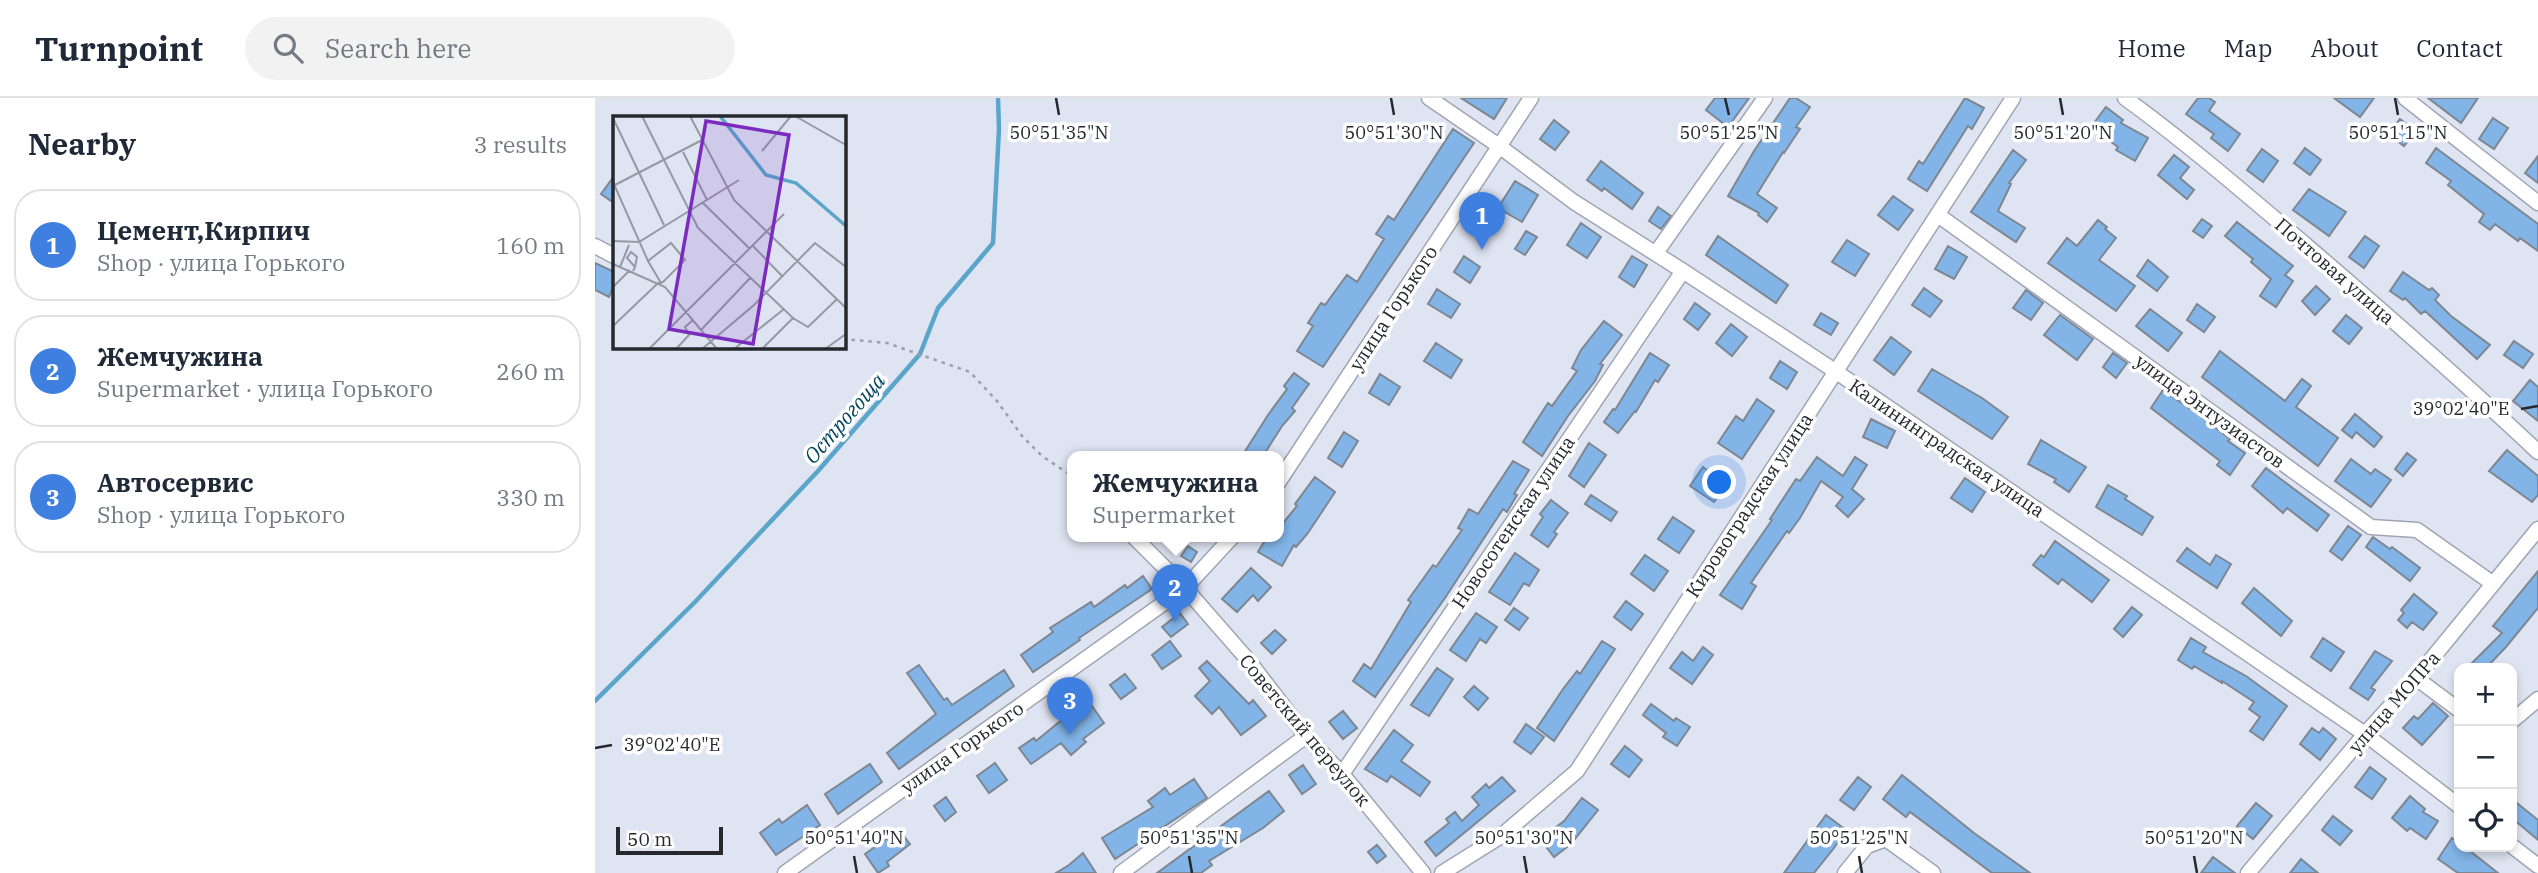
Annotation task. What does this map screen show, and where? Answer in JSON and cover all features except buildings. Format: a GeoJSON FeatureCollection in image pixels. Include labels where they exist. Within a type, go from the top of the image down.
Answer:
{"type":"FeatureCollection","features":[{"type":"Feature","properties":{"kind":"street","name":"Калининградская улица"},"geometry":{"type":"LineString","coordinates":[[1429,98],[1574,202],[1836,371],[2365,734],[2454,802]]}},
{"type":"Feature","properties":{"kind":"street","name":"улица Горького"},"geometry":{"type":"LineString","coordinates":[[1284,474],[1531,98]]}},
{"type":"Feature","properties":{"kind":"street"},"geometry":{"type":"LineString","coordinates":[[1656,253],[1765,98]]}},
{"type":"Feature","properties":{"kind":"street","name":"Кировоградская улица"},"geometry":{"type":"LineString","coordinates":[[1442,873],[1501,836],[1577,771],[2013,98]]}},
{"type":"Feature","properties":{"kind":"street","name":"Почтовая улица"},"geometry":{"type":"LineString","coordinates":[[2125,98],[2186,143],[2295,236],[2449,368],[2538,452]]}},
{"type":"Feature","properties":{"kind":"street"},"geometry":{"type":"LineString","coordinates":[[2405,98],[2538,203]]}},
{"type":"Feature","properties":{"kind":"street","name":"улица Энтузиастов"},"geometry":{"type":"LineString","coordinates":[[1938,215],[2371,527],[2417,530],[2492,583]]}},
{"type":"Feature","properties":{"kind":"street"},"geometry":{"type":"LineString","coordinates":[[595,246],[613,255]]}},
{"type":"Feature","properties":{"kind":"street","name":"Новосотенская улица"},"geometry":{"type":"LineString","coordinates":[[1342,774],[1683,271]]}},
{"type":"Feature","properties":{"kind":"street","name":"улица МОПРа"},"geometry":{"type":"LineString","coordinates":[[2249,873],[2365,734],[2416,678],[2538,529]]}},
{"type":"Feature","properties":{"kind":"street","name":"Советский переулок"},"geometry":{"type":"LineString","coordinates":[[1139,542],[1185,588],[1248,660],[1306,736],[1342,774],[1423,873]]}},
{"type":"Feature","properties":{"kind":"street","name":"улица Горького"},"geometry":{"type":"LineString","coordinates":[[785,873],[1185,588],[1227,542]]}},
{"type":"Feature","properties":{"kind":"street"},"geometry":{"type":"LineString","coordinates":[[2416,678],[2454,705]]}},
{"type":"Feature","properties":{"kind":"street"},"geometry":{"type":"LineString","coordinates":[[2517,717],[2538,699]]}},
{"type":"Feature","properties":{"kind":"street"},"geometry":{"type":"LineString","coordinates":[[1121,873],[1306,736]]}},
{"type":"Feature","properties":{"kind":"street"},"geometry":{"type":"LineString","coordinates":[[1845,873],[1867,846],[1886,839],[1933,873]]}},
{"type":"Feature","properties":{"kind":"street"},"geometry":{"type":"LineString","coordinates":[[2517,850],[2538,866]]}},
{"type":"Feature","properties":{"kind":"path"},"geometry":{"type":"LineString","coordinates":[[845,339],[887,343],[970,372],[997,401],[1022,436],[1042,456],[1067,474]]}},
{"type":"Feature","properties":{"kind":"waterway","name":"Острогоща"},"geometry":{"type":"LineString","coordinates":[[595,701],[695,602],[818,471],[920,354],[938,308],[993,243],[998,98]]}},
{"type":"Feature","properties":{"kind":"place","name":"Цемент,Кирпич"},"geometry":{"type":"Point","coordinates":[1482,250]}},
{"type":"Feature","properties":{"kind":"place","name":"Жемчужина"},"geometry":{"type":"Point","coordinates":[1175,622]}},
{"type":"Feature","properties":{"kind":"place","name":"Автосервис"},"geometry":{"type":"Point","coordinates":[1070,735]}}]}
